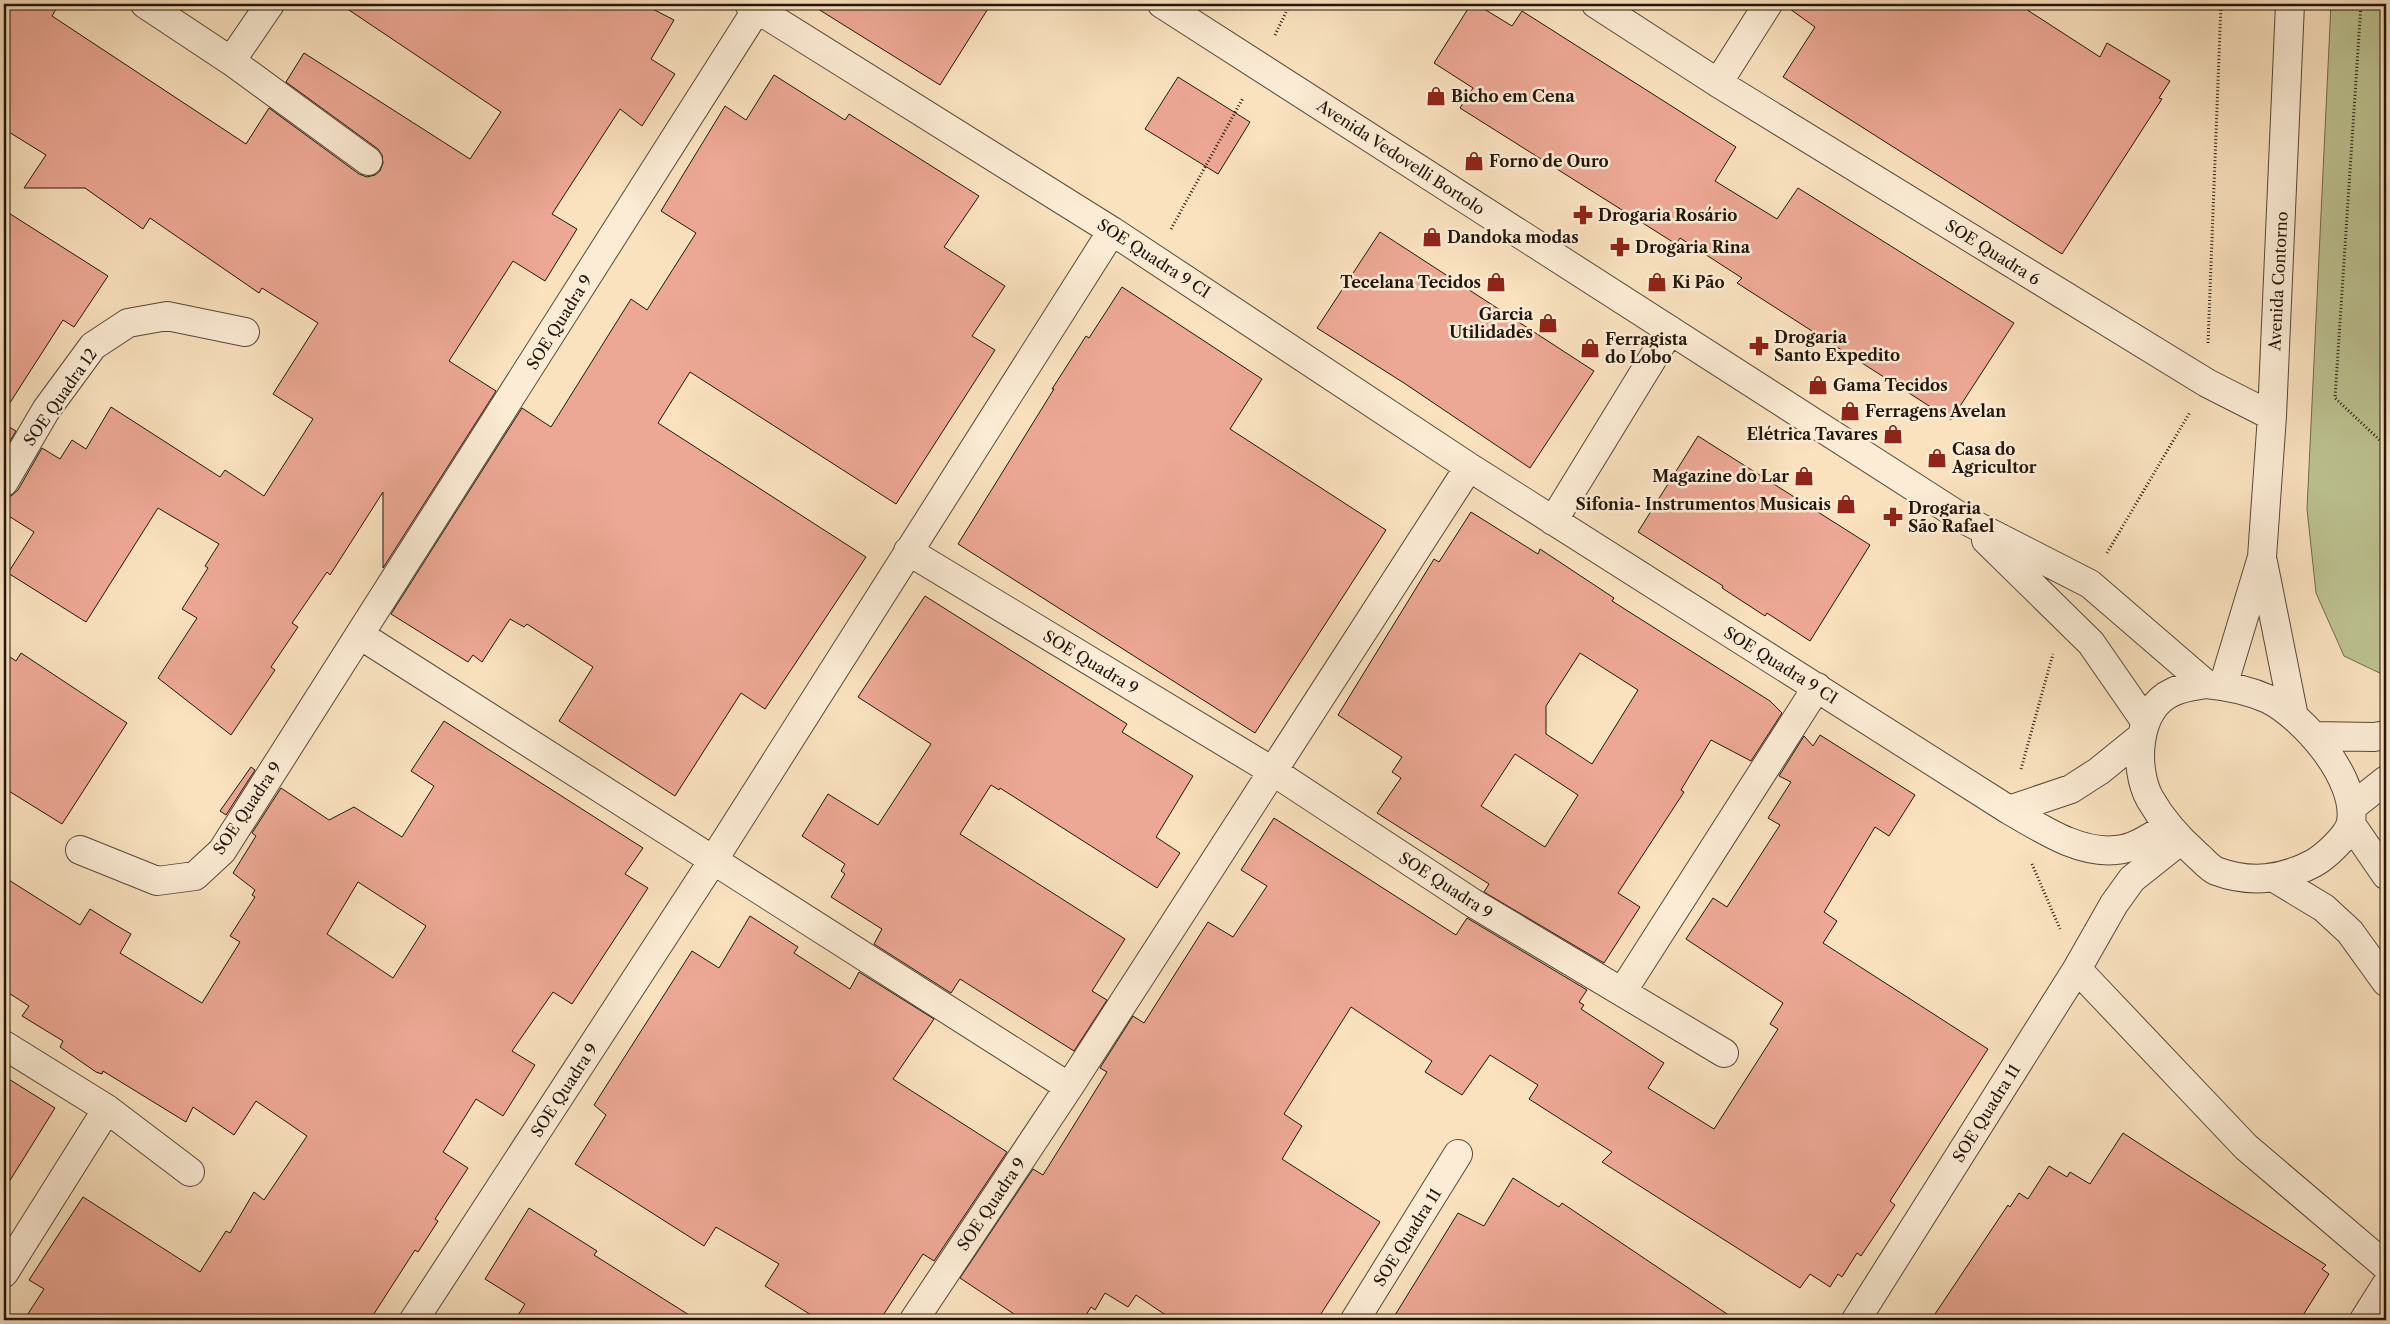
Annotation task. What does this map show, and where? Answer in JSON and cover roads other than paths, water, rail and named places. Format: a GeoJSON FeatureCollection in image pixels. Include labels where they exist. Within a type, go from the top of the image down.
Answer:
{"type":"FeatureCollection","features":[{"type":"Feature","properties":{"kind":"street"},"geometry":{"type":"LineString","coordinates":[[145,4],[231,61],[368,161]]}},
{"type":"Feature","properties":{"kind":"street"},"geometry":{"type":"LineString","coordinates":[[231,61],[270,4]]}},
{"type":"Feature","properties":{"kind":"street","name":"Avenida Vedovelli Bortolo"},"geometry":{"type":"LineString","coordinates":[[1162,4],[1967,521],[2090,584],[2215,685]]}},
{"type":"Feature","properties":{"kind":"street","name":"SOE Quadra 6"},"geometry":{"type":"LineString","coordinates":[[1596,4],[1718,84],[2207,383],[2272,416]]}},
{"type":"Feature","properties":{"kind":"street"},"geometry":{"type":"LineString","coordinates":[[1718,84],[1768,4]]}},
{"type":"Feature","properties":{"kind":"street","name":"Avenida Contorno"},"geometry":{"type":"LineString","coordinates":[[2215,685],[2262,557],[2272,416],[2290,4]]}},
{"type":"Feature","properties":{"kind":"street","name":"SOE Quadra 9 CI"},"geometry":{"type":"LineString","coordinates":[[753,6],[1155,258],[1469,467],[2009,810],[2059,838],[2086,847],[2116,850],[2175,833]]}},
{"type":"Feature","properties":{"kind":"street","name":"SOE Quadra 9"},"geometry":{"type":"LineString","coordinates":[[80,850],[157,881],[195,876],[222,851],[360,635],[753,6]]}},
{"type":"Feature","properties":{"kind":"street","name":"SOE Quadra 9"},"geometry":{"type":"LineString","coordinates":[[414,1320],[714,859],[1112,231]]}},
{"type":"Feature","properties":{"kind":"street","name":"SOE Quadra 12"},"geometry":{"type":"LineString","coordinates":[[4,482],[46,410],[92,346],[128,323],[167,316],[245,332]]}},
{"type":"Feature","properties":{"kind":"street"},"geometry":{"type":"LineString","coordinates":[[1553,521],[1670,330]]}},
{"type":"Feature","properties":{"kind":"street","name":"SOE Quadra 9"},"geometry":{"type":"LineString","coordinates":[[914,1320],[1069,1087],[1274,772],[1469,467]]}},
{"type":"Feature","properties":{"kind":"street","name":"Avenida Vedovelli Bortolo"},"geometry":{"type":"LineString","coordinates":[[1967,521],[2091,643],[2143,729]]}},
{"type":"Feature","properties":{"kind":"street","name":"SOE Quadra 9"},"geometry":{"type":"LineString","coordinates":[[908,551],[1274,772],[1473,904],[1724,1053]]}},
{"type":"Feature","properties":{"kind":"street","name":"Avenida Contorno"},"geometry":{"type":"LineString","coordinates":[[2262,557],[2304,727]]}},
{"type":"Feature","properties":{"kind":"street"},"geometry":{"type":"LineString","coordinates":[[360,635],[1069,1087]]}},
{"type":"Feature","properties":{"kind":"street"},"geometry":{"type":"LineString","coordinates":[[2009,810],[2071,789],[2099,771],[2143,729],[2157,704],[2172,692],[2215,685],[2246,690],[2269,700],[2304,727],[2333,762],[2346,785],[2351,815],[2386,875]]}},
{"type":"Feature","properties":{"kind":"street"},"geometry":{"type":"LineString","coordinates":[[1622,992],[1816,687]]}},
{"type":"Feature","properties":{"kind":"street"},"geometry":{"type":"LineString","coordinates":[[2304,727],[2374,738],[2386,735]]}},
{"type":"Feature","properties":{"kind":"street"},"geometry":{"type":"LineString","coordinates":[[2143,729],[2141,764],[2149,797],[2175,833],[2214,870],[2252,879],[2276,879],[2301,870],[2319,860],[2337,844],[2351,815],[2386,780]]}},
{"type":"Feature","properties":{"kind":"street","name":"SOE Quadra 11"},"geometry":{"type":"LineString","coordinates":[[1856,1320],[2076,969],[2114,904],[2132,879],[2175,833]]}},
{"type":"Feature","properties":{"kind":"street"},"geometry":{"type":"LineString","coordinates":[[2276,879],[2324,908],[2350,932],[2386,982]]}},
{"type":"Feature","properties":{"kind":"street"},"geometry":{"type":"LineString","coordinates":[[2076,969],[2246,1148],[2386,1266]]}},
{"type":"Feature","properties":{"kind":"street"},"geometry":{"type":"LineString","coordinates":[[4,1045],[108,1109],[190,1172]]}},
{"type":"Feature","properties":{"kind":"street"},"geometry":{"type":"LineString","coordinates":[[4,1273],[108,1109]]}},
{"type":"Feature","properties":{"kind":"street","name":"SOE Quadra 11"},"geometry":{"type":"LineString","coordinates":[[1355,1320],[1458,1154]]}},
{"type":"Feature","properties":{"kind":"street"},"geometry":{"type":"LineString","coordinates":[[2364,1320],[2386,1285]]}},
{"type":"Feature","properties":{"kind":"place","name":"Bicho em Cena"},"geometry":{"type":"Point","coordinates":[1436,96]}},
{"type":"Feature","properties":{"kind":"place","name":"Forno de Ouro"},"geometry":{"type":"Point","coordinates":[1474,161]}},
{"type":"Feature","properties":{"kind":"place","name":"Drogaria Rosário"},"geometry":{"type":"Point","coordinates":[1583,215]}},
{"type":"Feature","properties":{"kind":"place","name":"Dandoka modas"},"geometry":{"type":"Point","coordinates":[1432,237]}},
{"type":"Feature","properties":{"kind":"place","name":"Drogaria Rina"},"geometry":{"type":"Point","coordinates":[1620,247]}},
{"type":"Feature","properties":{"kind":"place","name":"Tecelana Tecidos"},"geometry":{"type":"Point","coordinates":[1496,282]}},
{"type":"Feature","properties":{"kind":"place","name":"Ki Pão"},"geometry":{"type":"Point","coordinates":[1657,282]}},
{"type":"Feature","properties":{"kind":"place","name":"Garcia Utilidades"},"geometry":{"type":"Point","coordinates":[1548,323]}},
{"type":"Feature","properties":{"kind":"place","name":"Drogaria Santo Expedito"},"geometry":{"type":"Point","coordinates":[1759,346]}},
{"type":"Feature","properties":{"kind":"place","name":"Ferragista do Lobo"},"geometry":{"type":"Point","coordinates":[1590,348]}},
{"type":"Feature","properties":{"kind":"place","name":"Gama Tecidos"},"geometry":{"type":"Point","coordinates":[1818,385]}},
{"type":"Feature","properties":{"kind":"place","name":"Ferragens Avelan"},"geometry":{"type":"Point","coordinates":[1850,411]}},
{"type":"Feature","properties":{"kind":"place","name":"Elétrica Tavares"},"geometry":{"type":"Point","coordinates":[1893,434]}},
{"type":"Feature","properties":{"kind":"place","name":"Casa do Agricultor"},"geometry":{"type":"Point","coordinates":[1937,458]}},
{"type":"Feature","properties":{"kind":"place","name":"Magazine do Lar"},"geometry":{"type":"Point","coordinates":[1804,476]}},
{"type":"Feature","properties":{"kind":"place","name":"Sifonia- Instrumentos Musicais"},"geometry":{"type":"Point","coordinates":[1846,504]}},
{"type":"Feature","properties":{"kind":"place","name":"Drogaria São Rafael"},"geometry":{"type":"Point","coordinates":[1893,517]}}]}
